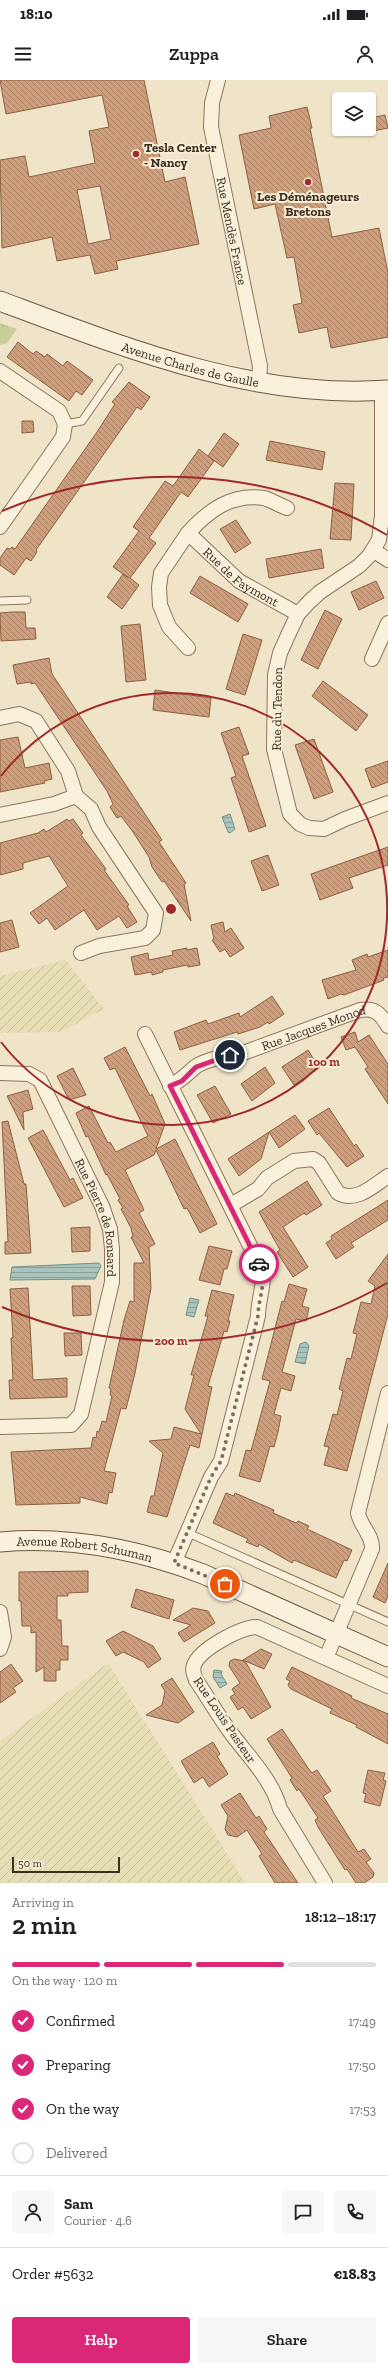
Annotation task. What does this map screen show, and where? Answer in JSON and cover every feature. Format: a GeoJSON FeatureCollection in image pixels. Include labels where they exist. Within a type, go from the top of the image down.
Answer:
{"type":"FeatureCollection","features":[{"type":"Feature","properties":{"kind":"street","name":"Rue Mendès France"},"geometry":{"type":"LineString","coordinates":[[218,80],[212,103],[211,127],[260,366],[259,381]]}},
{"type":"Feature","properties":{"kind":"street","name":"Avenue Charles de Gaulle"},"geometry":{"type":"LineString","coordinates":[[0,302],[172,362],[259,381],[326,390],[385,390]]}},
{"type":"Feature","properties":{"kind":"street"},"geometry":{"type":"LineString","coordinates":[[0,371],[59,411],[65,424],[63,437],[0,527]]}},
{"type":"Feature","properties":{"kind":"street","name":"Rue du Tendon"},"geometry":{"type":"LineString","coordinates":[[385,390],[382,516],[379,540],[373,550],[359,566],[320,592],[298,614],[280,654],[275,675],[274,749],[290,814],[300,824],[309,828],[324,829],[345,819],[388,803]]}},
{"type":"Feature","properties":{"kind":"street"},"geometry":{"type":"LineString","coordinates":[[188,648],[169,627],[160,605],[159,587],[161,573],[188,533],[204,515],[227,502],[250,498],[265,498],[287,508]]}},
{"type":"Feature","properties":{"kind":"street","name":"Rue de Faymont"},"geometry":{"type":"LineString","coordinates":[[188,533],[239,581],[298,614]]}},
{"type":"Feature","properties":{"kind":"street"},"geometry":{"type":"LineString","coordinates":[[373,550],[388,560]]}},
{"type":"Feature","properties":{"kind":"street"},"geometry":{"type":"LineString","coordinates":[[372,659],[388,623]]}},
{"type":"Feature","properties":{"kind":"street"},"geometry":{"type":"LineString","coordinates":[[0,718],[19,714],[36,721],[68,772],[76,796],[91,809],[99,827],[156,913],[153,930],[146,938],[99,946],[81,953]]}},
{"type":"Feature","properties":{"kind":"street"},"geometry":{"type":"LineString","coordinates":[[0,815],[54,804],[76,796]]}},
{"type":"Feature","properties":{"kind":"street","name":"Rue Jacques Monod"},"geometry":{"type":"LineString","coordinates":[[170,1086],[182,1081],[196,1067],[230,1055],[243,1053],[360,1010],[370,1008],[376,1011],[388,1026]]}},
{"type":"Feature","properties":{"kind":"street"},"geometry":{"type":"LineString","coordinates":[[145,1034],[231,1205],[263,1272],[264,1283],[258,1304],[258,1316],[221,1461],[211,1477],[186,1532],[174,1563]]}},
{"type":"Feature","properties":{"kind":"street","name":"Rue Pierre de Ronsard"},"geometry":{"type":"LineString","coordinates":[[0,1074],[29,1074],[40,1080],[102,1206],[110,1229],[112,1256],[112,1282],[83,1406],[77,1420],[71,1425],[0,1427]]}},
{"type":"Feature","properties":{"kind":"street"},"geometry":{"type":"LineString","coordinates":[[231,1205],[258,1189],[267,1178],[294,1161],[313,1159],[319,1163],[338,1194],[342,1196],[358,1196],[388,1176]]}},
{"type":"Feature","properties":{"kind":"street"},"geometry":{"type":"LineString","coordinates":[[326,1658],[372,1549],[370,1537],[359,1518],[358,1513],[388,1393]]}},
{"type":"Feature","properties":{"kind":"street","name":"Avenue Robert Schuman"},"geometry":{"type":"LineString","coordinates":[[0,1542],[37,1540],[92,1544],[139,1552],[203,1574],[388,1657]]}},
{"type":"Feature","properties":{"kind":"street"},"geometry":{"type":"LineString","coordinates":[[0,1619],[4,1637],[0,1650]]}},
{"type":"Feature","properties":{"kind":"street","name":"Rue Louis Pasteur"},"geometry":{"type":"LineString","coordinates":[[326,1883],[280,1810],[278,1799],[245,1748],[234,1738],[196,1680],[193,1670],[203,1654],[244,1628],[258,1627],[388,1686]]}},
{"type":"Feature","properties":{"kind":"lane"},"geometry":{"type":"LineString","coordinates":[[65,424],[82,421],[119,368]]}},
{"type":"Feature","properties":{"kind":"lane"},"geometry":{"type":"LineString","coordinates":[[0,601],[27,600]]}},
{"type":"Feature","properties":{"kind":"lane"},"geometry":{"type":"LineString","coordinates":[[186,1532],[388,1622]]}},
{"type":"Feature","properties":{"kind":"shaded area"},"geometry":{"type":"Polygon","coordinates":[[[66,960],[104,1009],[61,1032],[0,1033],[0,976],[66,960]]]}},
{"type":"Feature","properties":{"kind":"shaded area"},"geometry":{"type":"Polygon","coordinates":[[[108,1663],[246,1883],[0,1883],[0,1741],[108,1663]]]}},
{"type":"Feature","properties":{"kind":"green space"},"geometry":{"type":"Polygon","coordinates":[[[0,323],[17,329],[7,343],[0,345],[0,323]]]}},
{"type":"Feature","properties":{"kind":"water"},"geometry":{"type":"Polygon","coordinates":[[[230,814],[235,829],[230,833],[228,832],[222,817],[230,814]]]}},
{"type":"Feature","properties":{"kind":"water"},"geometry":{"type":"Polygon","coordinates":[[[99,1263],[101,1266],[95,1279],[10,1280],[12,1267],[99,1263]]]}},
{"type":"Feature","properties":{"kind":"water"},"geometry":{"type":"Polygon","coordinates":[[[190,1298],[199,1300],[194,1317],[186,1315],[190,1298]]]}},
{"type":"Feature","properties":{"kind":"water"},"geometry":{"type":"Polygon","coordinates":[[[306,1342],[309,1346],[305,1364],[295,1362],[300,1344],[306,1342]]]}},
{"type":"Feature","properties":{"kind":"water"},"geometry":{"type":"Polygon","coordinates":[[[214,1670],[222,1671],[221,1674],[227,1684],[220,1688],[213,1677],[214,1670]]]}},
{"type":"Feature","properties":{"kind":"building"},"geometry":{"type":"Polygon","coordinates":[[[0,80],[144,80],[165,182],[185,177],[199,244],[116,261],[118,269],[95,274],[90,255],[57,261],[52,237],[2,248],[0,160],[25,156],[29,177],[95,163],[89,131],[109,127],[102,95],[6,114],[0,80]],[[100,186],[77,190],[88,244],[111,239],[100,186]]]}},
{"type":"Feature","properties":{"kind":"building"},"geometry":{"type":"Polygon","coordinates":[[[307,107],[332,237],[379,228],[388,273],[388,337],[331,348],[327,327],[299,333],[293,305],[302,303],[294,257],[287,258],[275,204],[254,209],[239,135],[271,128],[269,116],[307,107]]]}},
{"type":"Feature","properties":{"kind":"building"},"geometry":{"type":"Polygon","coordinates":[[[385,115],[388,128],[376,130],[376,117],[385,115]]]}},
{"type":"Feature","properties":{"kind":"building"},"geometry":{"type":"Polygon","coordinates":[[[18,342],[33,354],[36,351],[45,357],[47,354],[63,366],[67,361],[93,380],[82,395],[76,391],[69,401],[7,357],[18,342]]]}},
{"type":"Feature","properties":{"kind":"building"},"geometry":{"type":"Polygon","coordinates":[[[129,382],[150,397],[141,410],[137,407],[36,550],[37,552],[31,561],[26,558],[14,575],[0,565],[0,558],[7,548],[10,549],[12,547],[15,549],[97,432],[115,404],[112,402],[129,382]]]}},
{"type":"Feature","properties":{"kind":"building"},"geometry":{"type":"Polygon","coordinates":[[[22,421],[33,421],[34,432],[22,433],[22,421]]]}},
{"type":"Feature","properties":{"kind":"building"},"geometry":{"type":"Polygon","coordinates":[[[224,433],[239,444],[223,467],[208,456],[224,433]]]}},
{"type":"Feature","properties":{"kind":"building"},"geometry":{"type":"Polygon","coordinates":[[[270,441],[325,452],[322,470],[266,460],[270,441]]]}},
{"type":"Feature","properties":{"kind":"building"},"geometry":{"type":"Polygon","coordinates":[[[199,449],[214,461],[188,497],[181,492],[149,538],[156,543],[130,578],[139,585],[122,609],[107,597],[123,574],[129,578],[113,567],[139,531],[133,527],[165,481],[173,486],[199,449]]]}},
{"type":"Feature","properties":{"kind":"building"},"geometry":{"type":"Polygon","coordinates":[[[335,483],[354,484],[351,540],[330,539],[335,483]]]}},
{"type":"Feature","properties":{"kind":"building"},"geometry":{"type":"Polygon","coordinates":[[[236,520],[251,543],[235,553],[220,529],[236,520]]]}},
{"type":"Feature","properties":{"kind":"building"},"geometry":{"type":"Polygon","coordinates":[[[321,549],[324,568],[269,578],[266,559],[321,549]]]}},
{"type":"Feature","properties":{"kind":"building"},"geometry":{"type":"Polygon","coordinates":[[[200,576],[248,604],[238,622],[190,593],[200,576]]]}},
{"type":"Feature","properties":{"kind":"building"},"geometry":{"type":"Polygon","coordinates":[[[376,581],[384,598],[359,610],[351,592],[376,581]]]}},
{"type":"Feature","properties":{"kind":"building"},"geometry":{"type":"Polygon","coordinates":[[[325,610],[342,619],[318,669],[301,660],[325,610]]]}},
{"type":"Feature","properties":{"kind":"building"},"geometry":{"type":"Polygon","coordinates":[[[25,612],[26,628],[35,628],[36,639],[1,641],[0,613],[25,612]]]}},
{"type":"Feature","properties":{"kind":"building"},"geometry":{"type":"Polygon","coordinates":[[[140,624],[146,680],[126,682],[121,626],[140,624]]]}},
{"type":"Feature","properties":{"kind":"building"},"geometry":{"type":"Polygon","coordinates":[[[243,634],[262,640],[245,695],[226,689],[243,634]]]}},
{"type":"Feature","properties":{"kind":"building"},"geometry":{"type":"Polygon","coordinates":[[[49,658],[52,674],[162,840],[159,842],[186,883],[184,884],[191,921],[164,881],[162,882],[152,867],[149,857],[133,832],[121,816],[117,818],[110,807],[113,804],[107,791],[35,683],[31,684],[31,682],[17,684],[13,665],[49,658]]]}},
{"type":"Feature","properties":{"kind":"building"},"geometry":{"type":"Polygon","coordinates":[[[323,681],[368,715],[356,731],[312,696],[323,681]]]}},
{"type":"Feature","properties":{"kind":"building"},"geometry":{"type":"Polygon","coordinates":[[[155,690],[211,698],[209,717],[153,710],[155,690]]]}},
{"type":"Feature","properties":{"kind":"building"},"geometry":{"type":"Polygon","coordinates":[[[239,727],[249,754],[242,756],[266,826],[249,832],[231,778],[236,776],[221,733],[239,727]]]}},
{"type":"Feature","properties":{"kind":"building"},"geometry":{"type":"Polygon","coordinates":[[[18,737],[25,768],[49,763],[52,779],[44,781],[45,783],[0,792],[0,740],[18,737]]]}},
{"type":"Feature","properties":{"kind":"building"},"geometry":{"type":"Polygon","coordinates":[[[314,739],[333,792],[314,799],[295,745],[314,739]]]}},
{"type":"Feature","properties":{"kind":"building"},"geometry":{"type":"Polygon","coordinates":[[[388,761],[388,782],[372,788],[365,769],[388,761]]]}},
{"type":"Feature","properties":{"kind":"building"},"geometry":{"type":"Polygon","coordinates":[[[67,819],[69,821],[73,819],[83,833],[81,835],[106,869],[104,870],[129,905],[127,906],[137,922],[127,928],[119,916],[97,930],[84,910],[55,930],[47,918],[39,924],[30,913],[68,886],[49,856],[23,863],[23,869],[0,875],[0,843],[38,833],[44,829],[46,832],[67,819]]]}},
{"type":"Feature","properties":{"kind":"building"},"geometry":{"type":"Polygon","coordinates":[[[388,847],[388,865],[349,878],[353,888],[320,900],[311,874],[388,847]]]}},
{"type":"Feature","properties":{"kind":"building"},"geometry":{"type":"Polygon","coordinates":[[[268,855],[279,885],[262,891],[251,861],[268,855]]]}},
{"type":"Feature","properties":{"kind":"building"},"geometry":{"type":"Polygon","coordinates":[[[12,920],[19,947],[0,952],[0,923],[12,920]]]}},
{"type":"Feature","properties":{"kind":"building"},"geometry":{"type":"Polygon","coordinates":[[[223,922],[225,932],[231,928],[244,948],[230,957],[225,949],[220,952],[212,940],[214,939],[211,925],[223,922]]]}},
{"type":"Feature","properties":{"kind":"building"},"geometry":{"type":"Polygon","coordinates":[[[187,948],[187,950],[197,948],[200,965],[188,967],[187,965],[163,970],[163,972],[152,975],[152,972],[135,975],[131,957],[148,953],[149,960],[173,955],[172,951],[187,948]]]}},
{"type":"Feature","properties":{"kind":"building"},"geometry":{"type":"Polygon","coordinates":[[[388,950],[388,977],[383,978],[384,980],[344,995],[341,994],[328,999],[322,980],[356,970],[352,960],[367,954],[368,957],[388,950]]]}},
{"type":"Feature","properties":{"kind":"building"},"geometry":{"type":"Polygon","coordinates":[[[272,996],[284,1014],[269,1024],[268,1022],[260,1027],[238,1034],[237,1032],[180,1050],[174,1032],[206,1020],[208,1024],[239,1013],[240,1017],[272,996]]]}},
{"type":"Feature","properties":{"kind":"building"},"geometry":{"type":"Polygon","coordinates":[[[355,1032],[358,1042],[369,1035],[388,1064],[388,1104],[365,1069],[368,1067],[355,1047],[346,1050],[341,1037],[355,1032]]]}},
{"type":"Feature","properties":{"kind":"building"},"geometry":{"type":"Polygon","coordinates":[[[125,1047],[150,1096],[152,1094],[165,1124],[156,1149],[175,1139],[217,1224],[200,1233],[187,1208],[184,1209],[156,1150],[154,1155],[125,1170],[144,1210],[139,1213],[155,1244],[149,1247],[151,1288],[135,1373],[126,1409],[121,1408],[104,1471],[116,1473],[112,1493],[109,1492],[107,1504],[80,1497],[80,1503],[16,1505],[11,1452],[91,1448],[93,1437],[96,1438],[97,1431],[99,1432],[102,1421],[106,1422],[112,1396],[110,1395],[111,1389],[109,1388],[124,1320],[130,1301],[134,1302],[134,1263],[144,1263],[131,1237],[133,1237],[131,1228],[121,1209],[123,1208],[118,1200],[120,1199],[107,1174],[106,1175],[88,1136],[86,1137],[76,1113],[89,1106],[108,1143],[110,1142],[116,1152],[148,1136],[115,1068],[110,1070],[104,1058],[125,1047]]]}},
{"type":"Feature","properties":{"kind":"building"},"geometry":{"type":"Polygon","coordinates":[[[308,1050],[319,1068],[294,1085],[282,1067],[308,1050]]]}},
{"type":"Feature","properties":{"kind":"building"},"geometry":{"type":"Polygon","coordinates":[[[265,1067],[275,1083],[252,1101],[241,1084],[265,1067]]]}},
{"type":"Feature","properties":{"kind":"building"},"geometry":{"type":"Polygon","coordinates":[[[73,1068],[86,1095],[69,1100],[57,1076],[73,1068]]]}},
{"type":"Feature","properties":{"kind":"building"},"geometry":{"type":"Polygon","coordinates":[[[215,1086],[231,1114],[213,1123],[197,1095],[215,1086]]]}},
{"type":"Feature","properties":{"kind":"building"},"geometry":{"type":"Polygon","coordinates":[[[28,1090],[33,1109],[23,1112],[24,1130],[7,1096],[28,1090]]]}},
{"type":"Feature","properties":{"kind":"building"},"geometry":{"type":"Polygon","coordinates":[[[329,1108],[354,1146],[356,1144],[364,1156],[347,1167],[319,1133],[317,1135],[308,1121],[329,1108]]]}},
{"type":"Feature","properties":{"kind":"building"},"geometry":{"type":"Polygon","coordinates":[[[295,1115],[305,1129],[279,1148],[269,1132],[295,1115]]]}},
{"type":"Feature","properties":{"kind":"building"},"geometry":{"type":"Polygon","coordinates":[[[8,1121],[24,1184],[26,1184],[31,1253],[5,1254],[5,1242],[8,1242],[2,1122],[8,1121]]]}},
{"type":"Feature","properties":{"kind":"building"},"geometry":{"type":"Polygon","coordinates":[[[43,1130],[70,1180],[73,1178],[83,1198],[64,1207],[28,1138],[43,1130]]]}},
{"type":"Feature","properties":{"kind":"building"},"geometry":{"type":"Polygon","coordinates":[[[269,1132],[261,1159],[239,1176],[228,1159],[269,1132]]]}},
{"type":"Feature","properties":{"kind":"building"},"geometry":{"type":"Polygon","coordinates":[[[307,1181],[322,1205],[306,1215],[304,1213],[283,1227],[308,1267],[293,1277],[277,1252],[280,1250],[259,1212],[307,1181]]]}},
{"type":"Feature","properties":{"kind":"building"},"geometry":{"type":"Polygon","coordinates":[[[388,1200],[388,1220],[351,1243],[354,1247],[336,1259],[326,1243],[332,1239],[331,1236],[388,1200]]]}},
{"type":"Feature","properties":{"kind":"building"},"geometry":{"type":"Polygon","coordinates":[[[90,1227],[90,1251],[72,1252],[71,1228],[90,1227]]]}},
{"type":"Feature","properties":{"kind":"building"},"geometry":{"type":"Polygon","coordinates":[[[209,1246],[232,1251],[227,1269],[224,1269],[220,1285],[199,1280],[209,1246]]]}},
{"type":"Feature","properties":{"kind":"building"},"geometry":{"type":"Polygon","coordinates":[[[388,1254],[388,1314],[347,1471],[324,1465],[329,1447],[324,1446],[333,1414],[337,1415],[343,1391],[339,1389],[347,1358],[351,1359],[357,1334],[353,1333],[361,1302],[371,1304],[375,1286],[368,1281],[388,1254]]]}},
{"type":"Feature","properties":{"kind":"building"},"geometry":{"type":"Polygon","coordinates":[[[289,1284],[307,1289],[302,1306],[309,1308],[306,1321],[296,1319],[282,1372],[295,1376],[291,1391],[281,1388],[274,1414],[281,1416],[278,1432],[274,1447],[270,1446],[260,1482],[239,1476],[246,1450],[251,1451],[270,1381],[262,1379],[282,1301],[284,1302],[289,1284]]]}},
{"type":"Feature","properties":{"kind":"building"},"geometry":{"type":"Polygon","coordinates":[[[72,1286],[90,1286],[91,1315],[73,1316],[72,1286]]]}},
{"type":"Feature","properties":{"kind":"building"},"geometry":{"type":"Polygon","coordinates":[[[28,1288],[33,1380],[67,1378],[67,1397],[10,1399],[9,1380],[13,1380],[11,1338],[13,1338],[10,1289],[28,1288]]]}},
{"type":"Feature","properties":{"kind":"building"},"geometry":{"type":"Polygon","coordinates":[[[212,1290],[234,1295],[228,1321],[230,1321],[227,1332],[224,1331],[208,1386],[212,1387],[199,1448],[190,1445],[167,1517],[147,1512],[151,1496],[154,1496],[163,1453],[149,1441],[171,1439],[174,1427],[201,1434],[185,1409],[194,1375],[191,1375],[208,1316],[205,1316],[212,1290]]]}},
{"type":"Feature","properties":{"kind":"building"},"geometry":{"type":"Polygon","coordinates":[[[64,1333],[81,1333],[82,1355],[65,1356],[64,1333]]]}},
{"type":"Feature","properties":{"kind":"building"},"geometry":{"type":"Polygon","coordinates":[[[226,1493],[234,1496],[235,1493],[274,1510],[273,1513],[296,1523],[298,1521],[309,1526],[307,1529],[352,1550],[347,1561],[344,1560],[336,1578],[294,1560],[292,1563],[259,1544],[258,1547],[246,1542],[248,1539],[213,1523],[226,1493]]]}},
{"type":"Feature","properties":{"kind":"building"},"geometry":{"type":"Polygon","coordinates":[[[388,1563],[388,1596],[385,1603],[373,1597],[388,1563]]]}},
{"type":"Feature","properties":{"kind":"building"},"geometry":{"type":"Polygon","coordinates":[[[88,1571],[88,1592],[68,1593],[68,1596],[57,1596],[57,1620],[61,1620],[62,1646],[68,1646],[68,1660],[60,1660],[60,1670],[56,1670],[56,1681],[44,1681],[44,1667],[36,1672],[36,1632],[31,1633],[31,1626],[22,1626],[21,1601],[19,1601],[19,1572],[88,1571]]]}},
{"type":"Feature","properties":{"kind":"building"},"geometry":{"type":"Polygon","coordinates":[[[136,1589],[174,1600],[169,1619],[131,1607],[136,1589]]]}},
{"type":"Feature","properties":{"kind":"building"},"geometry":{"type":"Polygon","coordinates":[[[193,1608],[208,1611],[215,1623],[184,1642],[178,1633],[191,1625],[173,1620],[193,1608]]]}},
{"type":"Feature","properties":{"kind":"building"},"geometry":{"type":"Polygon","coordinates":[[[123,1631],[153,1646],[161,1659],[148,1668],[144,1662],[123,1652],[116,1656],[106,1641],[123,1631]]]}},
{"type":"Feature","properties":{"kind":"building"},"geometry":{"type":"Polygon","coordinates":[[[261,1649],[272,1654],[264,1669],[243,1660],[261,1649]]]}},
{"type":"Feature","properties":{"kind":"building"},"geometry":{"type":"Polygon","coordinates":[[[234,1659],[245,1661],[271,1707],[251,1719],[243,1707],[238,1710],[230,1697],[235,1694],[232,1689],[240,1683],[229,1666],[230,1661],[234,1659]]]}},
{"type":"Feature","properties":{"kind":"building"},"geometry":{"type":"Polygon","coordinates":[[[11,1664],[23,1681],[13,1688],[16,1692],[0,1703],[0,1672],[11,1664]]]}},
{"type":"Feature","properties":{"kind":"building"},"geometry":{"type":"Polygon","coordinates":[[[292,1667],[352,1696],[351,1698],[388,1714],[388,1744],[356,1727],[357,1725],[330,1713],[332,1709],[291,1689],[288,1685],[290,1681],[286,1679],[292,1667]]]}},
{"type":"Feature","properties":{"kind":"building"},"geometry":{"type":"Polygon","coordinates":[[[172,1678],[194,1712],[178,1723],[146,1715],[162,1705],[165,1691],[161,1685],[172,1678]]]}},
{"type":"Feature","properties":{"kind":"building"},"geometry":{"type":"Polygon","coordinates":[[[282,1729],[308,1768],[312,1773],[317,1770],[331,1791],[323,1796],[358,1852],[364,1849],[371,1859],[366,1862],[374,1873],[373,1877],[364,1883],[356,1883],[347,1869],[345,1870],[318,1827],[315,1820],[318,1818],[299,1789],[297,1791],[290,1780],[292,1778],[267,1739],[282,1729]]]}},
{"type":"Feature","properties":{"kind":"building"},"geometry":{"type":"Polygon","coordinates":[[[213,1742],[220,1754],[217,1756],[228,1774],[209,1787],[203,1777],[194,1783],[181,1761],[213,1742]]]}},
{"type":"Feature","properties":{"kind":"building"},"geometry":{"type":"Polygon","coordinates":[[[368,1770],[385,1773],[383,1780],[386,1781],[380,1806],[364,1802],[366,1794],[363,1793],[368,1770]]]}},
{"type":"Feature","properties":{"kind":"building"},"geometry":{"type":"Polygon","coordinates":[[[240,1793],[256,1818],[259,1816],[267,1829],[264,1832],[298,1883],[275,1883],[259,1856],[262,1854],[247,1830],[237,1837],[228,1835],[225,1829],[228,1816],[221,1805],[240,1793]]]}},
{"type":"Feature","properties":{"kind":"way so far"},"geometry":{"type":"LineString","coordinates":[[225,1584],[174,1563],[179,1548],[211,1477],[221,1461],[258,1316],[258,1304],[264,1283],[263,1272],[259,1264]]}},
{"type":"Feature","properties":{"kind":"place","name":"Tesla Center - Nancy"},"geometry":{"type":"Point","coordinates":[136,154]}},
{"type":"Feature","properties":{"kind":"place","name":"Les Déménageurs Bretons"},"geometry":{"type":"Point","coordinates":[308,182]}},
{"type":"Feature","properties":{"kind":"route"},"geometry":{"type":"LineString","coordinates":[[230,1055],[196,1067],[182,1081],[170,1086],[231,1205],[259,1264]]}}]}
